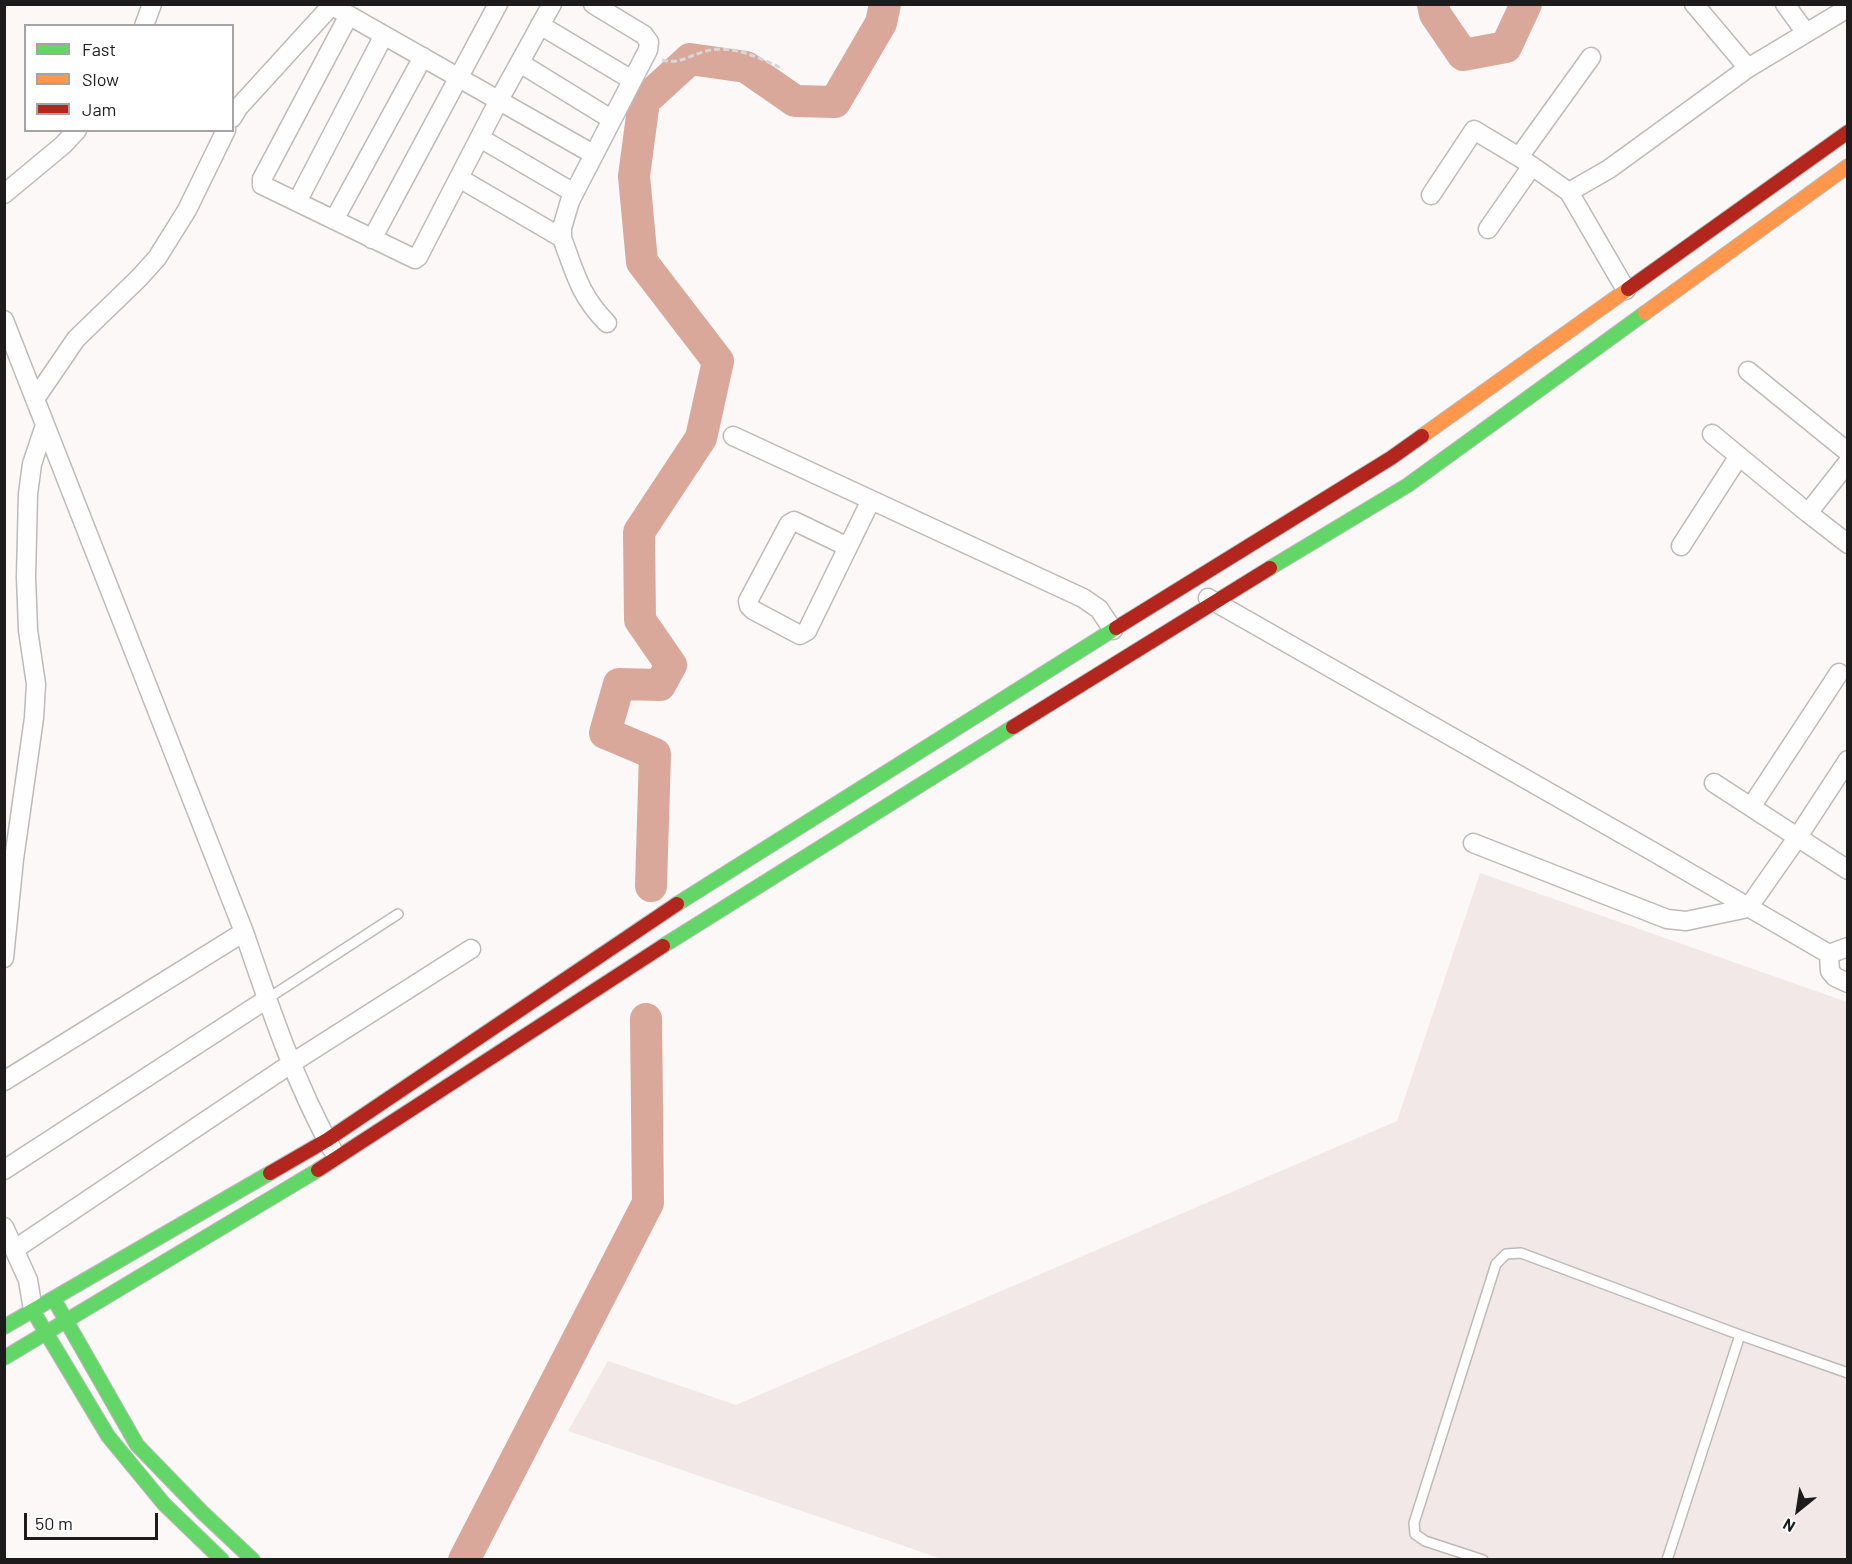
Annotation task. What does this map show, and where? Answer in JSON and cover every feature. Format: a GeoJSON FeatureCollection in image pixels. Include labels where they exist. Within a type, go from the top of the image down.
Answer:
{"type":"FeatureCollection","features":[{"type":"Feature","properties":{"kind":"main road"},"geometry":{"type":"LineString","coordinates":[[4,1327],[327,1140],[679,903],[1391,458],[1848,132]]}},
{"type":"Feature","properties":{"kind":"main road"},"geometry":{"type":"LineString","coordinates":[[4,1358],[337,1158],[696,925],[1214,602],[1408,485],[1848,166]]}},
{"type":"Feature","properties":{"kind":"main road"},"geometry":{"type":"LineString","coordinates":[[52,1298],[137,1445],[202,1512],[253,1560]]}},
{"type":"Feature","properties":{"kind":"main road"},"geometry":{"type":"LineString","coordinates":[[33,1310],[108,1436],[164,1504],[222,1560]]}},
{"type":"Feature","properties":{"kind":"street"},"geometry":{"type":"LineString","coordinates":[[145,24],[152,4]]}},
{"type":"Feature","properties":{"kind":"street"},"geometry":{"type":"LineString","coordinates":[[372,239],[498,4]]}},
{"type":"Feature","properties":{"kind":"street"},"geometry":{"type":"LineString","coordinates":[[349,15],[262,180],[262,186],[415,259],[552,4]]}},
{"type":"Feature","properties":{"kind":"street"},"geometry":{"type":"LineString","coordinates":[[593,4],[644,35],[649,42],[648,50],[593,154],[565,217],[562,238],[584,296],[607,323]]}},
{"type":"Feature","properties":{"kind":"street"},"geometry":{"type":"LineString","coordinates":[[1694,4],[1748,68]]}},
{"type":"Feature","properties":{"kind":"street"},"geometry":{"type":"LineString","coordinates":[[1785,4],[1806,33]]}},
{"type":"Feature","properties":{"kind":"street"},"geometry":{"type":"LineString","coordinates":[[234,115],[330,5],[593,154]]}},
{"type":"Feature","properties":{"kind":"street"},"geometry":{"type":"LineString","coordinates":[[1569,192],[1609,169],[1748,68],[1848,8]]}},
{"type":"Feature","properties":{"kind":"street"},"geometry":{"type":"LineString","coordinates":[[540,26],[632,80]]}},
{"type":"Feature","properties":{"kind":"street"},"geometry":{"type":"LineString","coordinates":[[297,202],[384,35]]}},
{"type":"Feature","properties":{"kind":"street"},"geometry":{"type":"LineString","coordinates":[[334,220],[423,57]]}},
{"type":"Feature","properties":{"kind":"street"},"geometry":{"type":"LineString","coordinates":[[1488,229],[1525,162],[1591,57]]}},
{"type":"Feature","properties":{"kind":"street"},"geometry":{"type":"LineString","coordinates":[[520,63],[612,118]]}},
{"type":"Feature","properties":{"kind":"street"},"geometry":{"type":"LineString","coordinates":[[1431,195],[1474,130],[1569,192],[1626,290]]}},
{"type":"Feature","properties":{"kind":"street"},"geometry":{"type":"LineString","coordinates":[[4,194],[63,145],[75,132]]}},
{"type":"Feature","properties":{"kind":"street"},"geometry":{"type":"LineString","coordinates":[[35,399],[76,339],[139,278],[156,258],[187,210],[225,132]]}},
{"type":"Feature","properties":{"kind":"street"},"geometry":{"type":"LineString","coordinates":[[480,138],[574,193]]}},
{"type":"Feature","properties":{"kind":"street"},"geometry":{"type":"LineString","coordinates":[[459,178],[562,238]]}},
{"type":"Feature","properties":{"kind":"street"},"geometry":{"type":"LineString","coordinates":[[4,320],[244,932],[292,1063],[337,1158]]}},
{"type":"Feature","properties":{"kind":"street"},"geometry":{"type":"LineString","coordinates":[[1748,371],[1848,452]]}},
{"type":"Feature","properties":{"kind":"street"},"geometry":{"type":"LineString","coordinates":[[4,958],[14,859],[34,718],[36,684],[28,630],[28,494],[32,464],[45,425]]}},
{"type":"Feature","properties":{"kind":"street"},"geometry":{"type":"LineString","coordinates":[[1712,434],[1848,544]]}},
{"type":"Feature","properties":{"kind":"street"},"geometry":{"type":"LineString","coordinates":[[733,436],[1092,603],[1099,609],[1113,630]]}},
{"type":"Feature","properties":{"kind":"street"},"geometry":{"type":"LineString","coordinates":[[1681,546],[1739,456]]}},
{"type":"Feature","properties":{"kind":"street"},"geometry":{"type":"LineString","coordinates":[[1808,513],[1848,462]]}},
{"type":"Feature","properties":{"kind":"street"},"geometry":{"type":"LineString","coordinates":[[848,548],[794,521],[789,524],[748,601],[749,606],[800,635],[804,634],[807,631],[848,548],[871,500]]}},
{"type":"Feature","properties":{"kind":"street"},"geometry":{"type":"LineString","coordinates":[[1190,583],[1214,602],[1829,954],[1848,947]]}},
{"type":"Feature","properties":{"kind":"street"},"geometry":{"type":"LineString","coordinates":[[1751,807],[1839,673]]}},
{"type":"Feature","properties":{"kind":"street"},"geometry":{"type":"LineString","coordinates":[[1473,843],[1667,919],[1686,921],[1748,908],[1848,760]]}},
{"type":"Feature","properties":{"kind":"street"},"geometry":{"type":"LineString","coordinates":[[1714,783],[1797,838],[1846,864]]}},
{"type":"Feature","properties":{"kind":"street"},"geometry":{"type":"LineString","coordinates":[[4,1081],[244,932]]}},
{"type":"Feature","properties":{"kind":"street"},"geometry":{"type":"LineString","coordinates":[[15,1249],[292,1063],[471,949]]}},
{"type":"Feature","properties":{"kind":"street"},"geometry":{"type":"LineString","coordinates":[[1829,954],[1830,971],[1835,977],[1848,983]]}},
{"type":"Feature","properties":{"kind":"street"},"geometry":{"type":"LineString","coordinates":[[4,1170],[267,999]]}},
{"type":"Feature","properties":{"kind":"street"},"geometry":{"type":"LineString","coordinates":[[4,1227],[28,1280],[33,1310]]}},
{"type":"Feature","properties":{"kind":"street"},"geometry":{"type":"LineString","coordinates":[[28,1280],[52,1298]]}},
{"type":"Feature","properties":{"kind":"lane"},"geometry":{"type":"LineString","coordinates":[[267,999],[399,914]]}},
{"type":"Feature","properties":{"kind":"lane"},"geometry":{"type":"LineString","coordinates":[[1483,1560],[1425,1541],[1415,1534],[1414,1523],[1496,1264],[1506,1254],[1521,1253],[1848,1373]]}},
{"type":"Feature","properties":{"kind":"lane"},"geometry":{"type":"LineString","coordinates":[[1667,1560],[1740,1335]]}},
{"type":"Feature","properties":{"kind":"path"},"geometry":{"type":"LineString","coordinates":[[648,50],[670,62],[679,61],[707,50],[724,49],[746,53],[783,69]]}},
{"type":"Feature","properties":{"kind":"shaded area"},"geometry":{"type":"Polygon","coordinates":[[[1480,873],[1847,1002],[1847,1559],[942,1559],[568,1431],[608,1361],[736,1405],[1397,1121],[1480,873]]]}},
{"type":"Feature","properties":{"kind":"waterway"},"geometry":{"type":"LineString","coordinates":[[651,886],[655,754],[605,733],[619,684],[660,685],[671,665],[640,620],[639,532],[701,438],[718,361],[642,262],[634,176],[644,101],[690,59],[746,67],[795,101],[835,102],[881,23],[885,4]]}},
{"type":"Feature","properties":{"kind":"waterway"},"geometry":{"type":"LineString","coordinates":[[1433,4],[1435,14],[1463,55],[1506,47],[1526,4]]}},
{"type":"Feature","properties":{"kind":"waterway"},"geometry":{"type":"LineString","coordinates":[[464,1560],[648,1203],[646,1019]]}},
{"type":"Feature","properties":{"kind":"traffic: fast"},"geometry":{"type":"LineString","coordinates":[[1270,568],[1408,485],[1645,313]]}},
{"type":"Feature","properties":{"kind":"traffic: fast"},"geometry":{"type":"LineString","coordinates":[[677,904],[1116,628]]}},
{"type":"Feature","properties":{"kind":"traffic: fast"},"geometry":{"type":"LineString","coordinates":[[663,946],[1013,727]]}},
{"type":"Feature","properties":{"kind":"traffic: fast"},"geometry":{"type":"LineString","coordinates":[[4,1358],[318,1170]]}},
{"type":"Feature","properties":{"kind":"traffic: fast"},"geometry":{"type":"LineString","coordinates":[[4,1327],[270,1173]]}},
{"type":"Feature","properties":{"kind":"traffic: fast"},"geometry":{"type":"LineString","coordinates":[[56,1303],[137,1445],[202,1512],[253,1560]]}},
{"type":"Feature","properties":{"kind":"traffic: fast"},"geometry":{"type":"LineString","coordinates":[[36,1316],[108,1436],[164,1504],[222,1560]]}},
{"type":"Feature","properties":{"kind":"traffic: slow"},"geometry":{"type":"LineString","coordinates":[[1645,313],[1848,166]]}},
{"type":"Feature","properties":{"kind":"traffic: slow"},"geometry":{"type":"LineString","coordinates":[[1422,436],[1628,289]]}},
{"type":"Feature","properties":{"kind":"traffic: jam"},"geometry":{"type":"LineString","coordinates":[[1628,289],[1848,132]]}},
{"type":"Feature","properties":{"kind":"traffic: jam"},"geometry":{"type":"LineString","coordinates":[[1116,628],[1391,458],[1422,436]]}},
{"type":"Feature","properties":{"kind":"traffic: jam"},"geometry":{"type":"LineString","coordinates":[[1013,727],[1270,568]]}},
{"type":"Feature","properties":{"kind":"traffic: jam"},"geometry":{"type":"LineString","coordinates":[[270,1173],[327,1140],[677,904]]}},
{"type":"Feature","properties":{"kind":"traffic: jam"},"geometry":{"type":"LineString","coordinates":[[318,1170],[663,946]]}}]}
